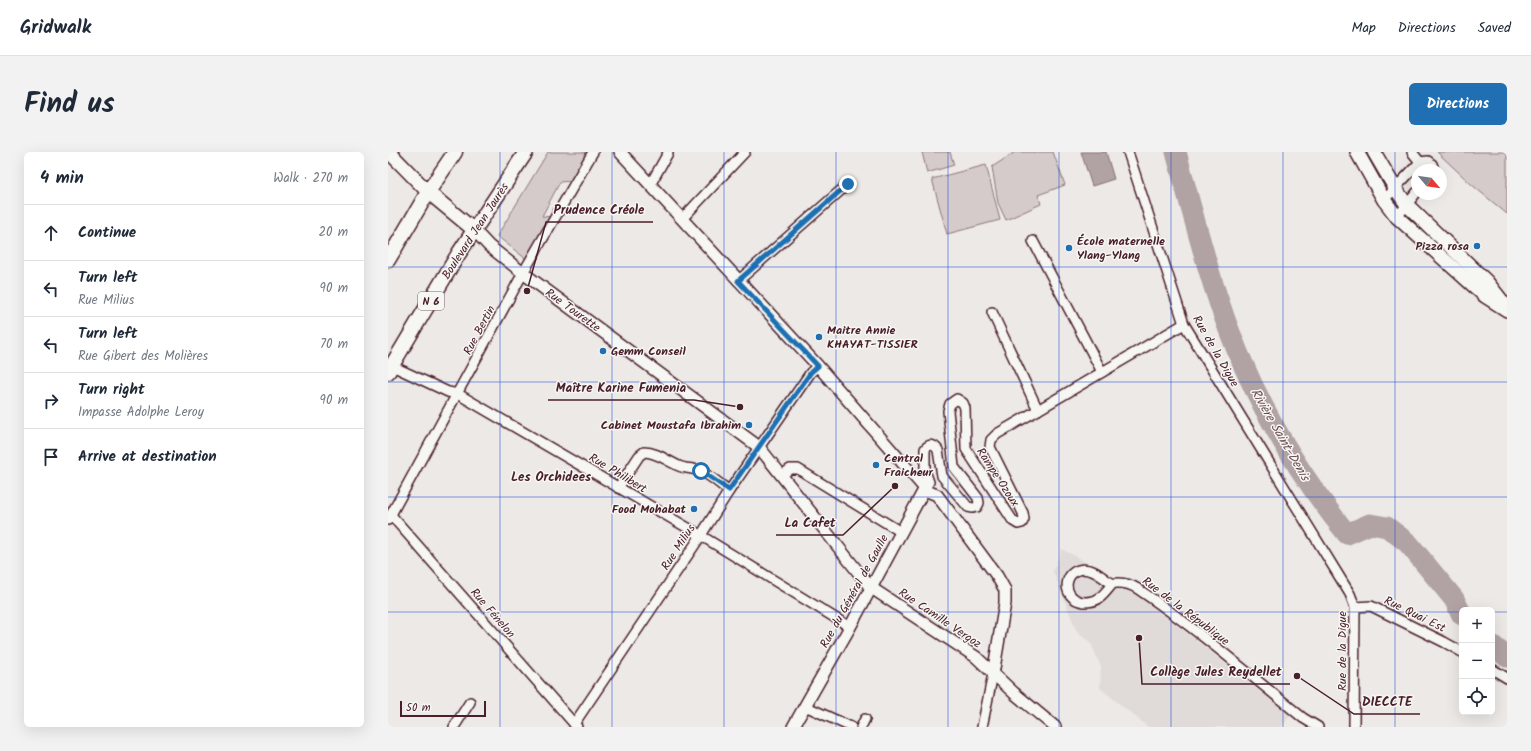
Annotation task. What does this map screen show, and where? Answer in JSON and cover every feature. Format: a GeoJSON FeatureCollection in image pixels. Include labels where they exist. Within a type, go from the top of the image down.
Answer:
{"type":"FeatureCollection","features":[{"type":"Feature","properties":{"kind":"main road","name":"Rue Tourette"},"geometry":{"type":"LineString","coordinates":[[389,152],[428,192],[474,230]]}},
{"type":"Feature","properties":{"kind":"main road"},"geometry":{"type":"LineString","coordinates":[[388,260],[428,192],[454,152]]}},
{"type":"Feature","properties":{"kind":"main road","name":"Boulevard Jean Jaurès"},"geometry":{"type":"LineString","coordinates":[[389,367],[459,253],[526,152]]}},
{"type":"Feature","properties":{"kind":"main road"},"geometry":{"type":"LineString","coordinates":[[1357,152],[1384,200],[1397,217],[1485,296],[1507,309]]}},
{"type":"Feature","properties":{"kind":"main road"},"geometry":{"type":"LineString","coordinates":[[1374,152],[1395,188],[1407,205],[1487,282],[1507,309]]}},
{"type":"Feature","properties":{"kind":"street","name":"Rue Bertin"},"geometry":{"type":"LineString","coordinates":[[390,517],[523,273],[593,152]]}},
{"type":"Feature","properties":{"kind":"street"},"geometry":{"type":"LineString","coordinates":[[620,152],[818,366],[927,491],[937,495],[997,576],[1005,590],[1005,603],[996,659],[982,727]]}},
{"type":"Feature","properties":{"kind":"street"},"geometry":{"type":"LineString","coordinates":[[682,219],[745,152]]}},
{"type":"Feature","properties":{"kind":"street","name":"Rue de la Digue"},"geometry":{"type":"LineString","coordinates":[[1128,152],[1184,324],[1350,594],[1355,607],[1354,727]]}},
{"type":"Feature","properties":{"kind":"street"},"geometry":{"type":"LineString","coordinates":[[1412,152],[1420,162]]}},
{"type":"Feature","properties":{"kind":"street"},"geometry":{"type":"LineString","coordinates":[[650,185],[668,153]]}},
{"type":"Feature","properties":{"kind":"street"},"geometry":{"type":"LineString","coordinates":[[1384,200],[1420,162],[1428,161],[1432,164]]}},
{"type":"Feature","properties":{"kind":"street"},"geometry":{"type":"LineString","coordinates":[[738,281],[848,184]]}},
{"type":"Feature","properties":{"kind":"street"},"geometry":{"type":"LineString","coordinates":[[1397,217],[1411,200]]}},
{"type":"Feature","properties":{"kind":"street","name":"Rue Tourette"},"geometry":{"type":"LineString","coordinates":[[474,230],[489,246],[523,273],[759,447],[870,587]]}},
{"type":"Feature","properties":{"kind":"street"},"geometry":{"type":"LineString","coordinates":[[1033,241],[1102,372]]}},
{"type":"Feature","properties":{"kind":"street"},"geometry":{"type":"LineString","coordinates":[[992,312],[1038,410]]}},
{"type":"Feature","properties":{"kind":"street","name":"Rampe Ozoux"},"geometry":{"type":"LineString","coordinates":[[925,488],[929,482],[924,464],[925,449],[932,445],[938,450],[942,476],[968,507],[976,507],[979,503],[978,498],[954,467],[948,411],[950,404],[957,400],[963,403],[965,408],[966,449],[1013,521],[1018,524],[1022,523],[1024,519],[1023,513],[990,447],[991,440],[997,434],[1184,324]]}},
{"type":"Feature","properties":{"kind":"street","name":"Rue Milius"},"geometry":{"type":"LineString","coordinates":[[576,725],[729,490],[811,372],[818,366]]}},
{"type":"Feature","properties":{"kind":"street","name":"Rue Philibert"},"geometry":{"type":"LineString","coordinates":[[389,367],[448,392],[458,394],[700,535],[850,627]]}},
{"type":"Feature","properties":{"kind":"street"},"geometry":{"type":"LineString","coordinates":[[618,488],[639,456],[644,452],[650,452],[680,467],[701,471],[729,490]]}},
{"type":"Feature","properties":{"kind":"street"},"geometry":{"type":"LineString","coordinates":[[782,475],[790,469],[798,469],[901,532]]}},
{"type":"Feature","properties":{"kind":"street","name":"Rue du Général de Gaulle"},"geometry":{"type":"LineString","coordinates":[[793,727],[850,627],[870,587],[925,488]]}},
{"type":"Feature","properties":{"kind":"street","name":"Rue Fénelon"},"geometry":{"type":"LineString","coordinates":[[390,517],[576,725]]}},
{"type":"Feature","properties":{"kind":"street","name":"Rue de la République"},"geometry":{"type":"LineString","coordinates":[[1113,584],[1104,594],[1090,602],[1080,601],[1071,597],[1068,592],[1067,582],[1074,571],[1080,569],[1098,573],[1113,584],[1128,583],[1167,608],[1303,718],[1318,727]]}},
{"type":"Feature","properties":{"kind":"street","name":"Rue Camille Vergoz"},"geometry":{"type":"LineString","coordinates":[[870,587],[976,657],[993,674],[1055,727]]}},
{"type":"Feature","properties":{"kind":"street","name":"Rue Quai Est"},"geometry":{"type":"LineString","coordinates":[[1355,607],[1371,606],[1459,650]]}},
{"type":"Feature","properties":{"kind":"street"},"geometry":{"type":"LineString","coordinates":[[976,657],[986,660],[996,659]]}},
{"type":"Feature","properties":{"kind":"street"},"geometry":{"type":"LineString","coordinates":[[1495,671],[1507,678]]}},
{"type":"Feature","properties":{"kind":"street"},"geometry":{"type":"LineString","coordinates":[[454,727],[470,702]]}},
{"type":"Feature","properties":{"kind":"street"},"geometry":{"type":"LineString","coordinates":[[805,706],[851,727]]}},
{"type":"Feature","properties":{"kind":"shaded area"},"geometry":{"type":"Polygon","coordinates":[[[548,152],[588,152],[571,181],[560,182],[542,216],[551,217],[526,259],[497,236],[548,152]]]}},
{"type":"Feature","properties":{"kind":"shaded area"},"geometry":{"type":"Polygon","coordinates":[[[922,152],[950,152],[954,165],[927,173],[922,152]]]}},
{"type":"Feature","properties":{"kind":"shaded area"},"geometry":{"type":"Polygon","coordinates":[[[1015,152],[1053,152],[1065,185],[1038,195],[1041,204],[1006,220],[998,203],[992,167],[1015,152]]]}},
{"type":"Feature","properties":{"kind":"shaded area"},"geometry":{"type":"Polygon","coordinates":[[[1081,152],[1106,152],[1114,179],[1092,186],[1081,152]]]}},
{"type":"Feature","properties":{"kind":"shaded area"},"geometry":{"type":"Polygon","coordinates":[[[1437,152],[1507,152],[1507,214],[1471,184],[1437,152]]]}},
{"type":"Feature","properties":{"kind":"shaded area"},"geometry":{"type":"Polygon","coordinates":[[[986,165],[1000,220],[947,234],[932,179],[986,165]]]}},
{"type":"Feature","properties":{"kind":"shaded area"},"geometry":{"type":"Polygon","coordinates":[[[1062,549],[1128,586],[1290,715],[1282,727],[1148,727],[1100,688],[1101,667],[1091,643],[1077,632],[1053,571],[1062,549]]]}},
{"type":"Feature","properties":{"kind":"waterway","name":"Rivière Saint-Denis"},"geometry":{"type":"LineString","coordinates":[[1176,152],[1204,253],[1225,320],[1253,385],[1286,447],[1325,506],[1347,534],[1370,524],[1387,527],[1408,543],[1454,599],[1459,609]]}},
{"type":"Feature","properties":{"kind":"waterway","name":"Rivière Saint-Denis"},"geometry":{"type":"LineString","coordinates":[[1495,647],[1507,657]]}},
{"type":"Feature","properties":{"kind":"place","name":"Pizza rosa"},"geometry":{"type":"Point","coordinates":[1477,246]}},
{"type":"Feature","properties":{"kind":"place","name":"École maternelle Ylang-Ylang"},"geometry":{"type":"Point","coordinates":[1069,248]}},
{"type":"Feature","properties":{"kind":"place","name":"Prudence Créole"},"geometry":{"type":"Point","coordinates":[527,291]}},
{"type":"Feature","properties":{"kind":"place","name":"Maitre Annie KHAYAT-TISSIER"},"geometry":{"type":"Point","coordinates":[819,337]}},
{"type":"Feature","properties":{"kind":"place","name":"Gemm Conseil"},"geometry":{"type":"Point","coordinates":[603,351]}},
{"type":"Feature","properties":{"kind":"place","name":"Maître Karine Fumenia"},"geometry":{"type":"Point","coordinates":[740,407]}},
{"type":"Feature","properties":{"kind":"place","name":"Cabinet Moustafa Ibrahim"},"geometry":{"type":"Point","coordinates":[749,425]}},
{"type":"Feature","properties":{"kind":"place","name":"Central Fraicheur"},"geometry":{"type":"Point","coordinates":[876,465]}},
{"type":"Feature","properties":{"kind":"place","name":"La Cafet"},"geometry":{"type":"Point","coordinates":[895,486]}},
{"type":"Feature","properties":{"kind":"place","name":"Food Mohabat"},"geometry":{"type":"Point","coordinates":[694,509]}},
{"type":"Feature","properties":{"kind":"place","name":"Collège Jules Reydellet"},"geometry":{"type":"Point","coordinates":[1139,638]}},
{"type":"Feature","properties":{"kind":"place","name":"DIECCTE"},"geometry":{"type":"Point","coordinates":[1297,676]}},
{"type":"Feature","properties":{"kind":"district","name":"Les Orchidees"},"geometry":{"type":"Point","coordinates":[551,476]}},
{"type":"Feature","properties":{"kind":"route"},"geometry":{"type":"LineString","coordinates":[[701,471],[729,490],[811,372],[818,366],[738,281],[848,184]]}}]}
